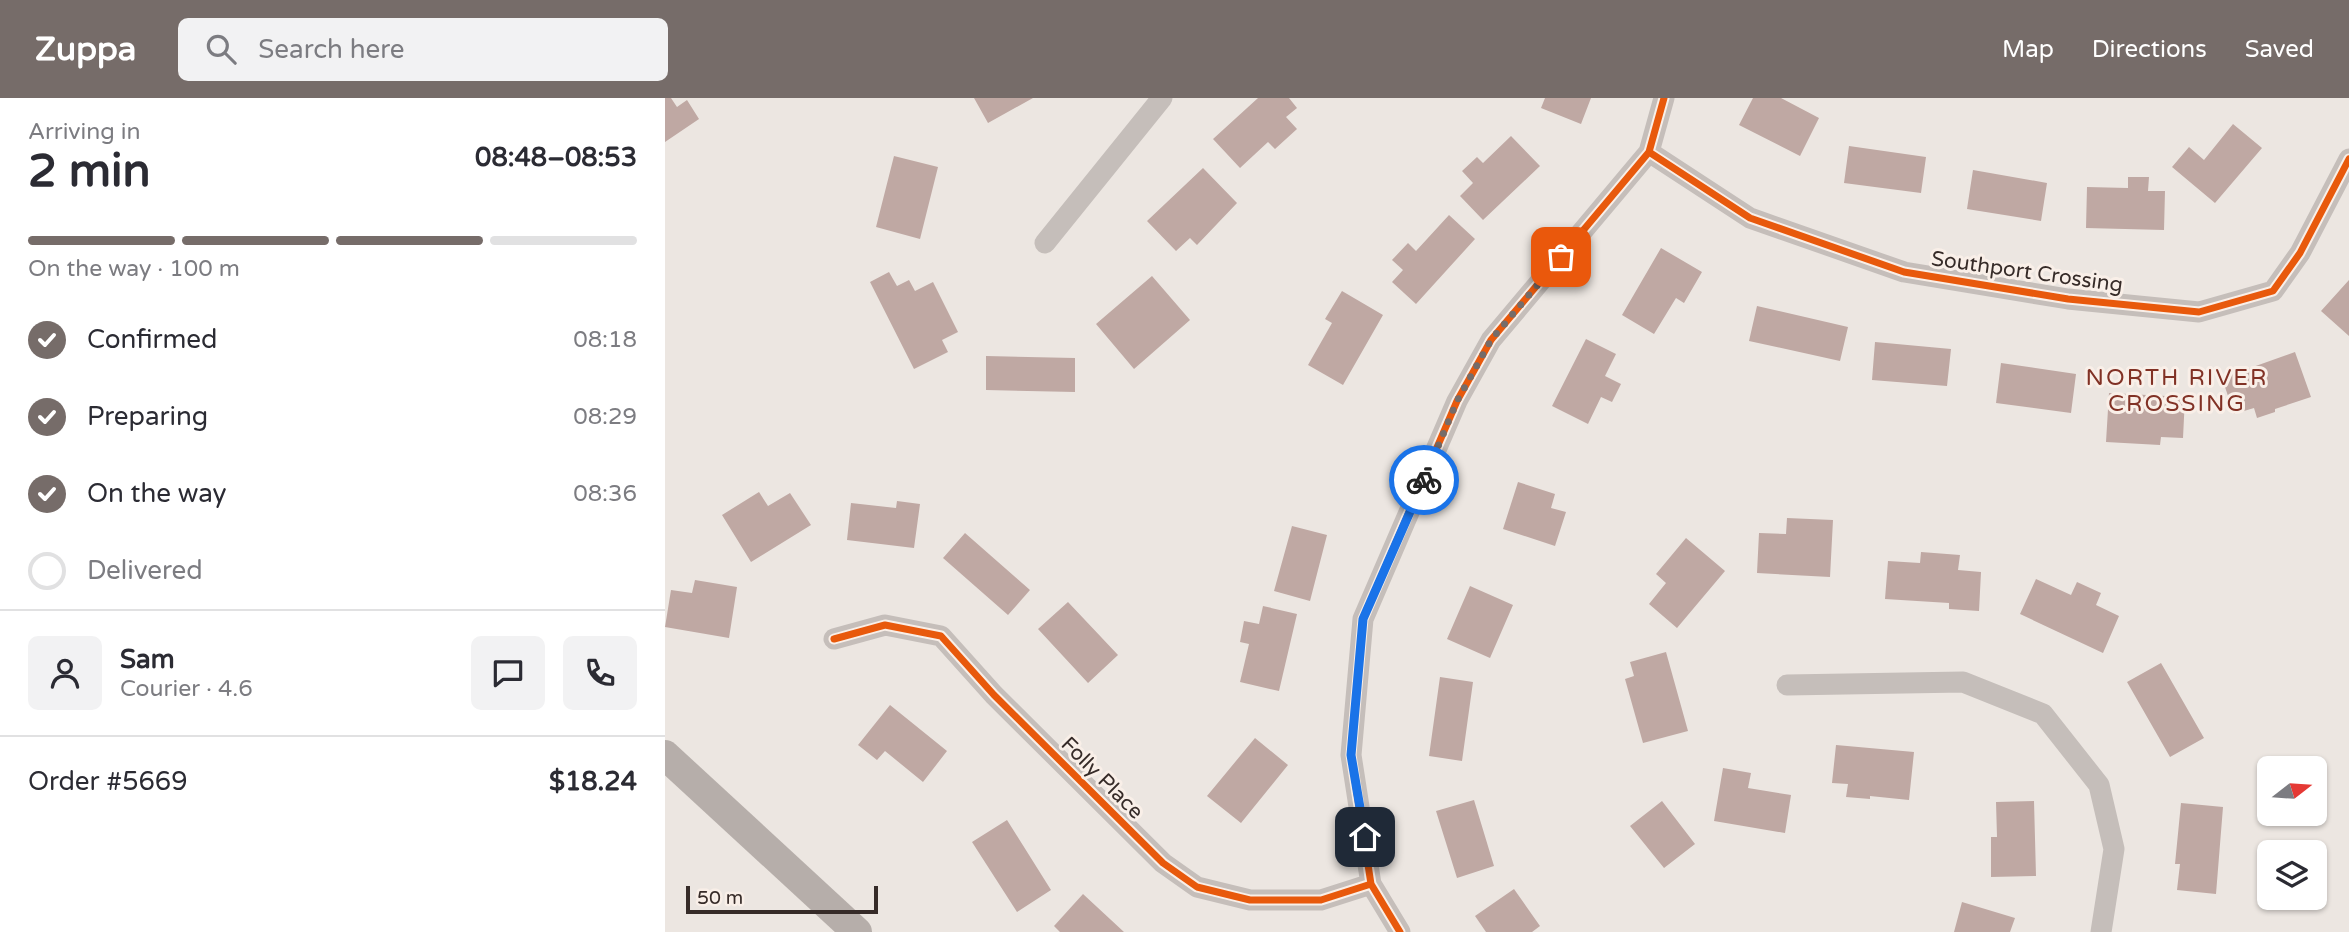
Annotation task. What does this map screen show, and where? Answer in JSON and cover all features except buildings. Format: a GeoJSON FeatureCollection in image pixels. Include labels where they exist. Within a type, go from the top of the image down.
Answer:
{"type":"FeatureCollection","features":[{"type":"Feature","properties":{"kind":"street"},"geometry":{"type":"LineString","coordinates":[[1045,243],[1162,98]]}},
{"type":"Feature","properties":{"kind":"street"},"geometry":{"type":"LineString","coordinates":[[1400,932],[1371,884],[1351,755],[1363,619],[1457,401],[1491,340],[1649,152],[1664,98]]}},
{"type":"Feature","properties":{"kind":"street","name":"Southport Crossing"},"geometry":{"type":"LineString","coordinates":[[1649,152],[1750,218],[1904,272],[2068,299],[2199,312],[2273,291],[2299,254],[2349,159]]}},
{"type":"Feature","properties":{"kind":"street","name":"Folly Place"},"geometry":{"type":"LineString","coordinates":[[834,639],[885,625],[941,636],[1116,818],[1163,863],[1196,887],[1250,900],[1321,900],[1371,884]]}},
{"type":"Feature","properties":{"kind":"street"},"geometry":{"type":"LineString","coordinates":[[1787,685],[1963,682],[2043,714],[2099,785],[2114,849],[2101,932]]}},
{"type":"Feature","properties":{"kind":"street"},"geometry":{"type":"LineString","coordinates":[[665,755],[857,932]]}},
{"type":"Feature","properties":{"kind":"cycle path"},"geometry":{"type":"LineString","coordinates":[[1400,932],[1371,884],[1351,755],[1363,619],[1457,401],[1491,340],[1649,152],[1664,98]]}},
{"type":"Feature","properties":{"kind":"cycle path"},"geometry":{"type":"LineString","coordinates":[[1649,152],[1750,218],[1904,272],[2068,299],[2199,312],[2273,291],[2300,253],[2349,159]]}},
{"type":"Feature","properties":{"kind":"cycle path"},"geometry":{"type":"LineString","coordinates":[[834,639],[885,625],[941,636],[994,695],[1163,863],[1197,887],[1250,900],[1321,900],[1371,884]]}},
{"type":"Feature","properties":{"kind":"way so far"},"geometry":{"type":"LineString","coordinates":[[1424,480],[1457,401],[1491,340],[1561,257]]}},
{"type":"Feature","properties":{"kind":"district","name":"NORTH RIVER CROSSING"},"geometry":{"type":"Point","coordinates":[2177,391]}},
{"type":"Feature","properties":{"kind":"route"},"geometry":{"type":"LineString","coordinates":[[1365,837],[1351,755],[1363,619],[1424,480]]}}]}
